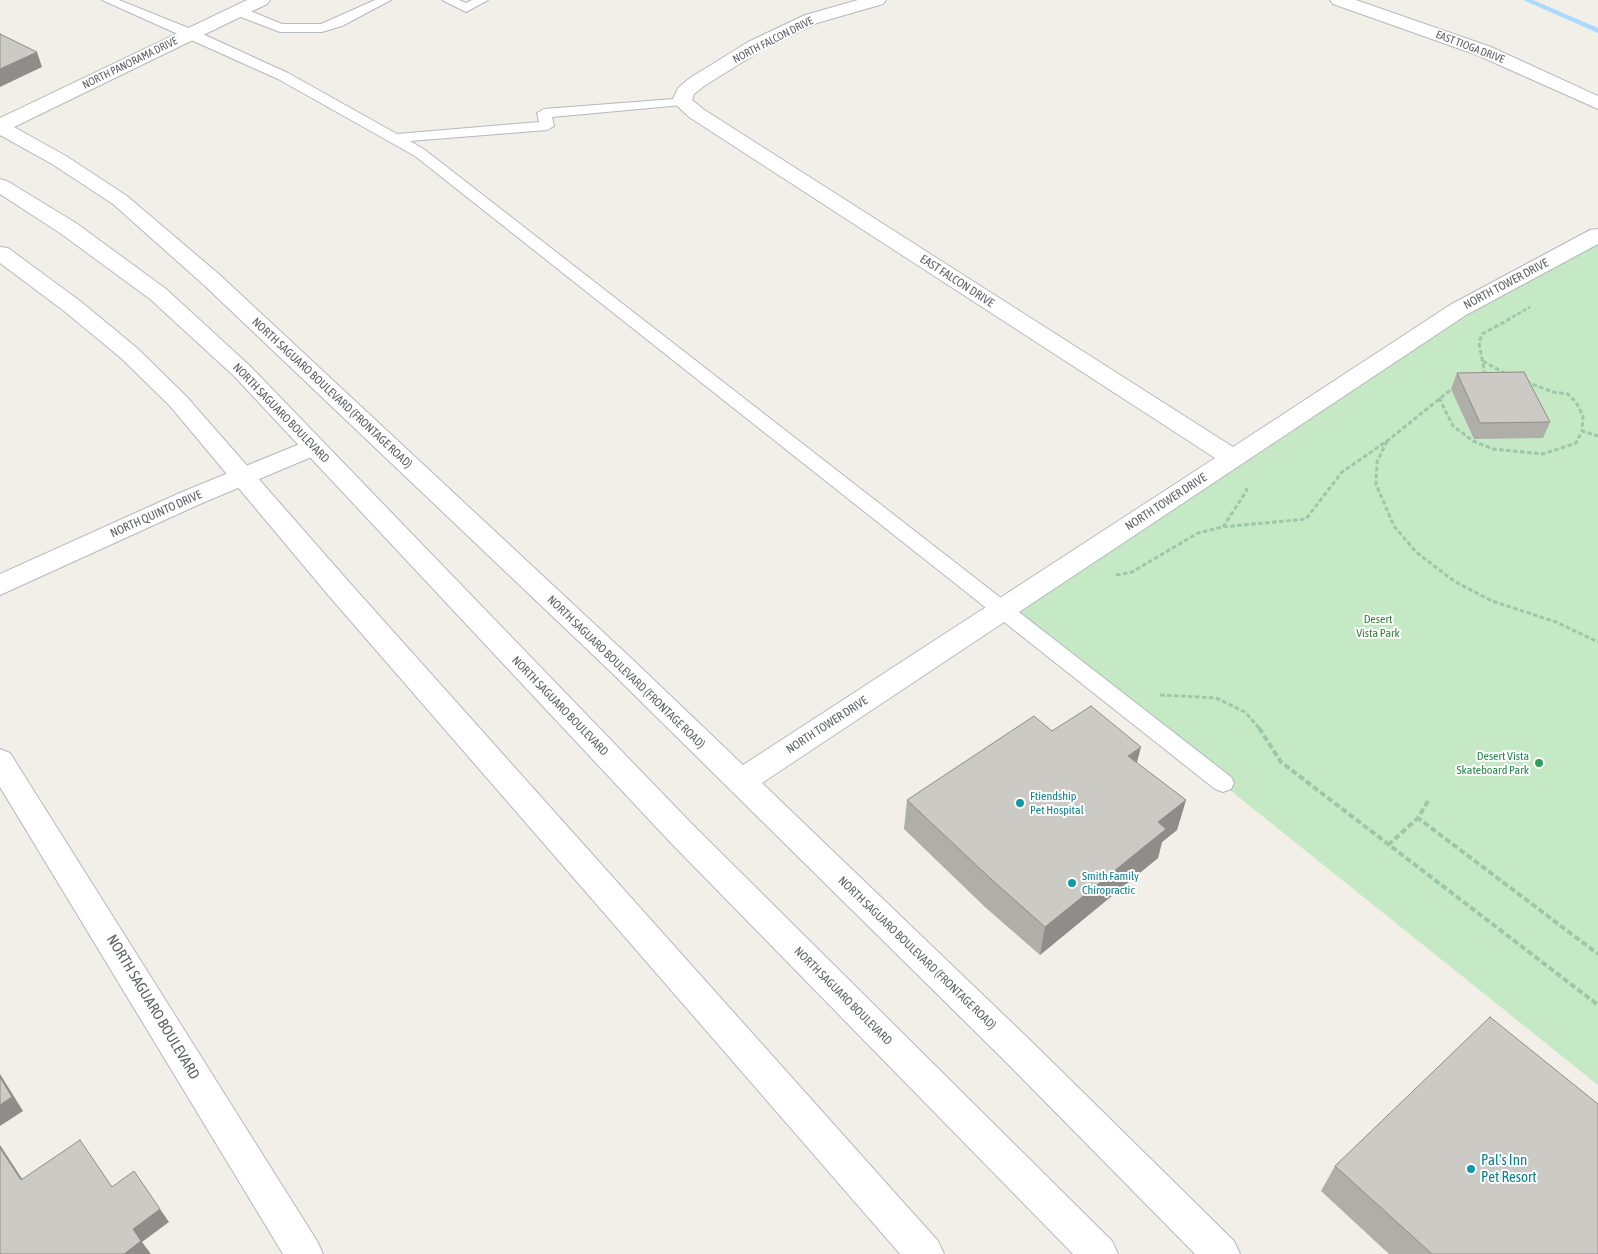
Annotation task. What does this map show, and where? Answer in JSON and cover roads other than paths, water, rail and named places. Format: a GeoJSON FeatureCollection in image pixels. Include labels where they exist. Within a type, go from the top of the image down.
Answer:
{"type":"FeatureCollection","features":[{"type":"Feature","properties":{"kind":"street","name":"NORTH PANORAMA DRIVE"},"geometry":{"type":"LineString","coordinates":[[0,126],[261,0]]}},
{"type":"Feature","properties":{"kind":"street","name":"NORTH FALCON DRIVE"},"geometry":{"type":"LineString","coordinates":[[682,101],[685,92],[697,82],[755,46],[811,19],[877,0]]}},
{"type":"Feature","properties":{"kind":"street","name":"EAST TIOGA DRIVE"},"geometry":{"type":"LineString","coordinates":[[1339,0],[1484,51],[1598,103]]}},
{"type":"Feature","properties":{"kind":"street","name":"EAST FALCON DRIVE"},"geometry":{"type":"LineString","coordinates":[[682,101],[713,124],[1233,458]]}},
{"type":"Feature","properties":{"kind":"street","name":"NORTH SAGUARO BOULEVARD (FRONTAGE ROAD)"},"geometry":{"type":"LineString","coordinates":[[0,126],[59,160],[120,200],[213,281],[621,665],[1019,1052],[1220,1254]]}},
{"type":"Feature","properties":{"kind":"street","name":"NORTH SAGUARO BOULEVARD"},"geometry":{"type":"LineString","coordinates":[[0,185],[68,228],[158,294],[242,371],[312,447],[682,833],[1099,1254]]}},
{"type":"Feature","properties":{"kind":"street","name":"NORTH TOWER DRIVE"},"geometry":{"type":"LineString","coordinates":[[741,782],[1458,310],[1598,235]]}},
{"type":"Feature","properties":{"kind":"street"},"geometry":{"type":"LineString","coordinates":[[0,253],[72,306],[129,353],[178,401],[345,596],[925,1254]]}},
{"type":"Feature","properties":{"kind":"street","name":"NORTH QUINTO DRIVE"},"geometry":{"type":"LineString","coordinates":[[0,585],[312,447]]}},
{"type":"Feature","properties":{"kind":"street","name":"NORTH SAGUARO BOULEVARD"},"geometry":{"type":"LineString","coordinates":[[0,761],[304,1254]]}},
{"type":"Feature","properties":{"kind":"lane"},"geometry":{"type":"LineString","coordinates":[[108,0],[191,34],[283,76],[420,153],[1004,609],[1223,783]]}},
{"type":"Feature","properties":{"kind":"lane"},"geometry":{"type":"LineString","coordinates":[[238,11],[280,28],[322,28],[337,23],[385,0]]}},
{"type":"Feature","properties":{"kind":"lane"},"geometry":{"type":"LineString","coordinates":[[448,0],[466,8],[482,0]]}},
{"type":"Feature","properties":{"kind":"lane"},"geometry":{"type":"LineString","coordinates":[[395,139],[434,134],[547,126],[544,113],[682,101]]}},
{"type":"Feature","properties":{"kind":"waterway"},"geometry":{"type":"LineString","coordinates":[[1527,0],[1598,31]]}},
{"type":"Feature","properties":{"kind":"place","name":"Desert Vista Skateboard Park"},"geometry":{"type":"Point","coordinates":[1539,763]}},
{"type":"Feature","properties":{"kind":"place","name":"Ftiendship Pet Hospital"},"geometry":{"type":"Point","coordinates":[1020,803]}},
{"type":"Feature","properties":{"kind":"place","name":"Smith Family Chiropractic"},"geometry":{"type":"Point","coordinates":[1072,883]}},
{"type":"Feature","properties":{"kind":"place","name":"Pal's Inn Pet Resort"},"geometry":{"type":"Point","coordinates":[1471,1169]}},
{"type":"Feature","properties":{"kind":"park label","name":"Desert Vista Park"},"geometry":{"type":"Point","coordinates":[1378,626]}}]}
